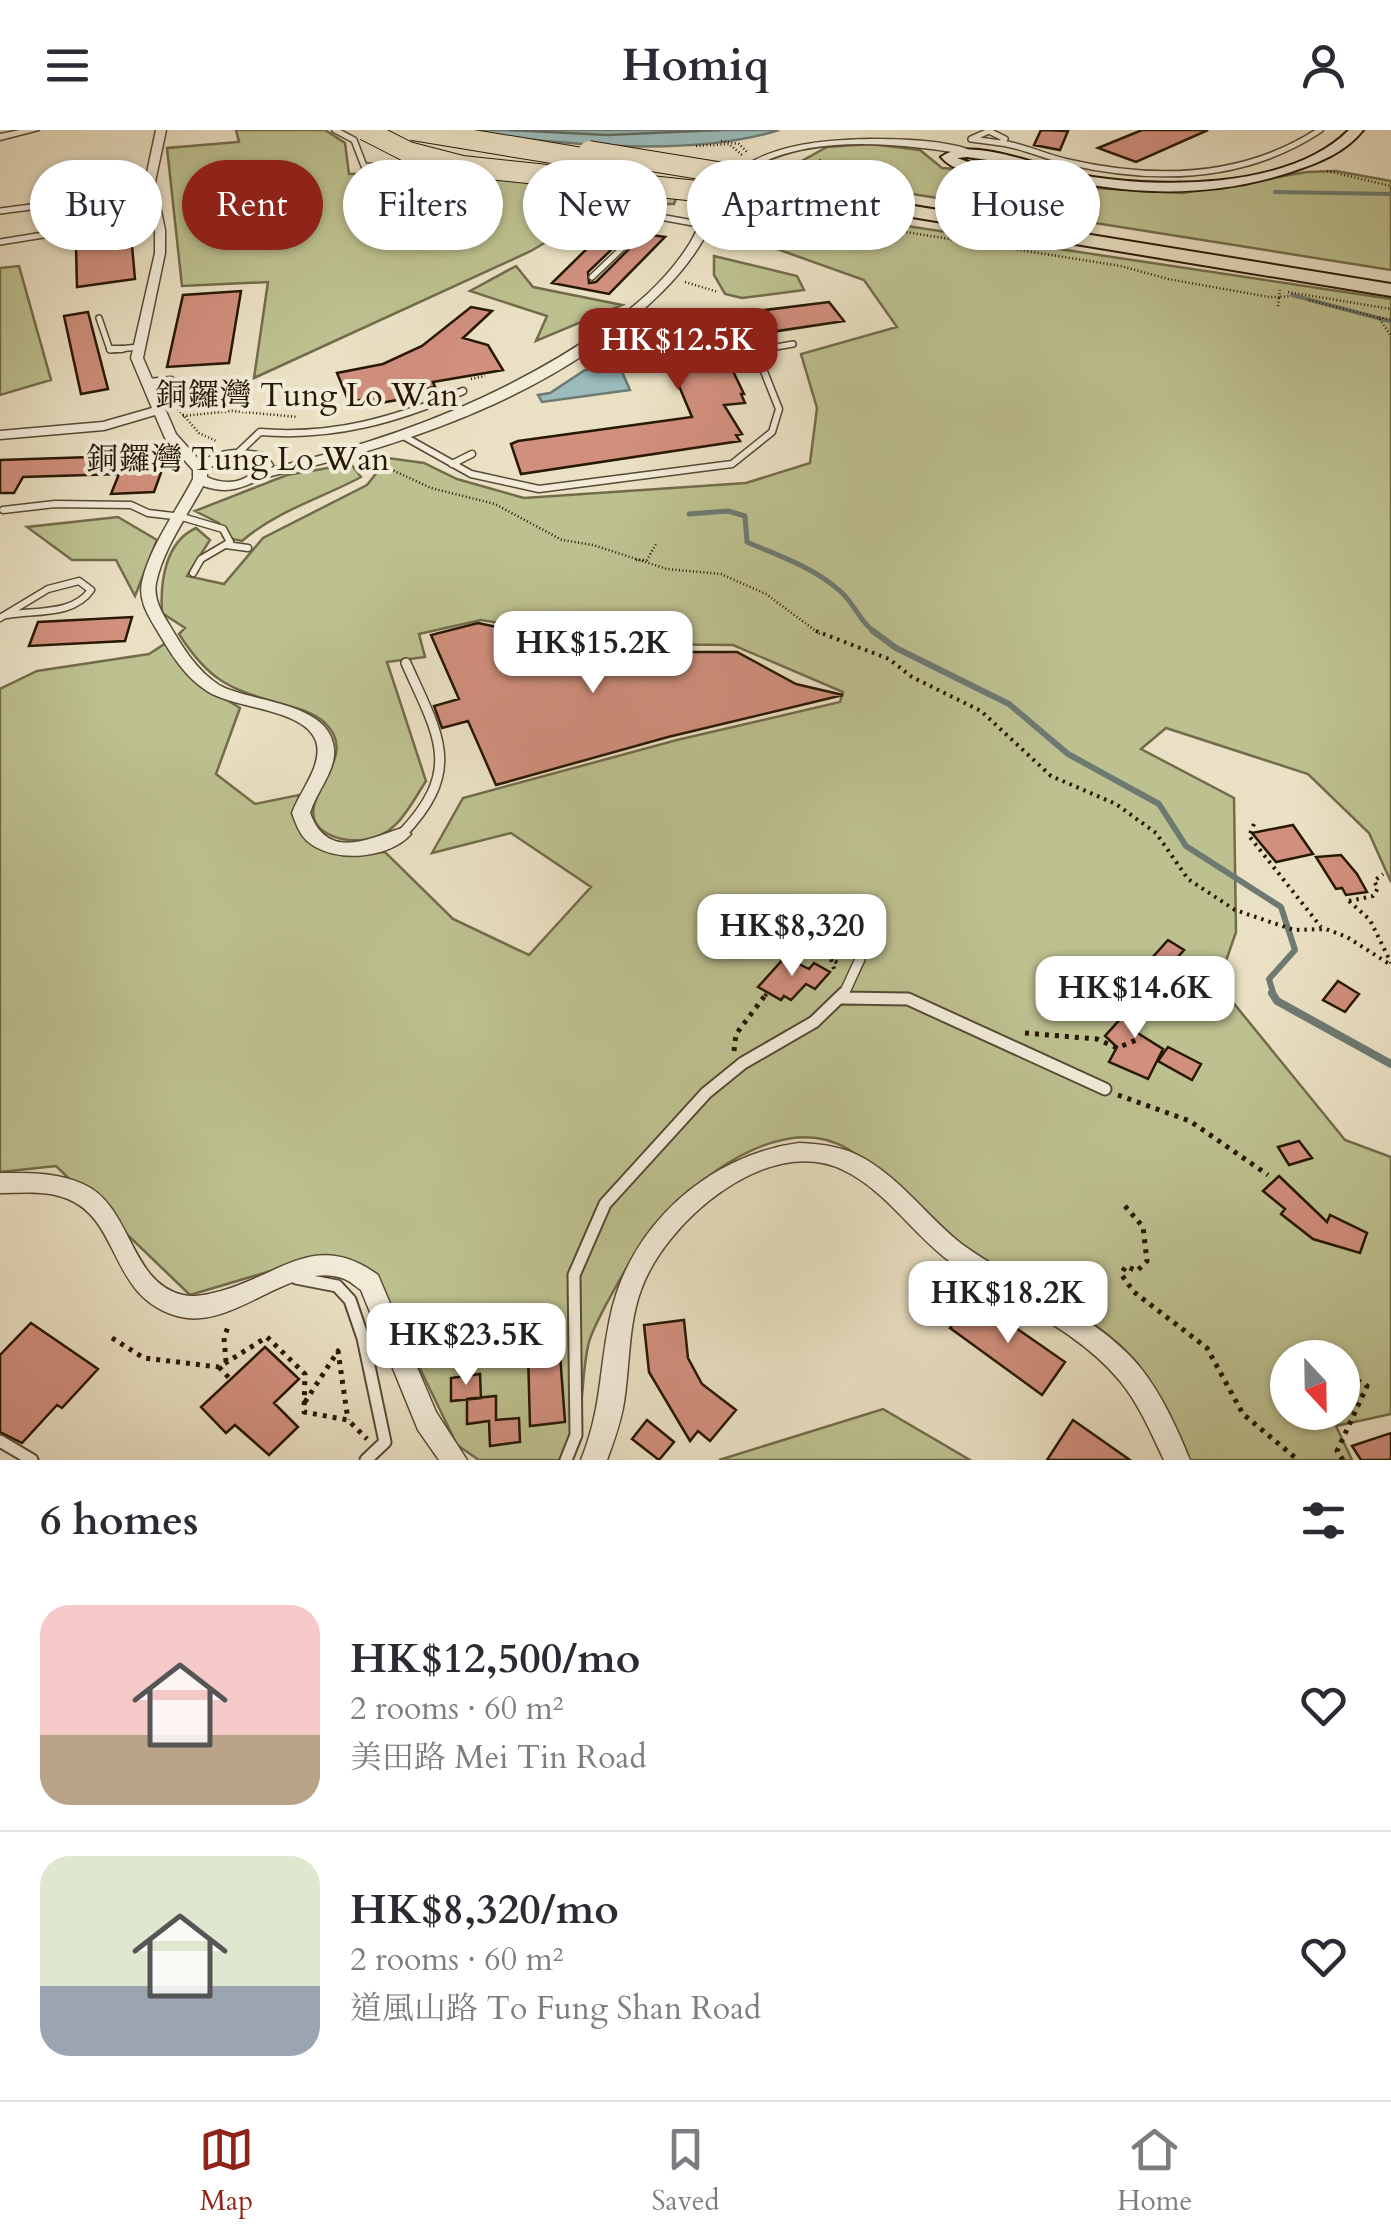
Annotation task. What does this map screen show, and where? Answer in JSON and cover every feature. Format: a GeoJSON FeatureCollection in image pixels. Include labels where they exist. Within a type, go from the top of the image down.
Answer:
{"type":"FeatureCollection","features":[{"type":"Feature","properties":{"kind":"highway"},"geometry":{"type":"LineString","coordinates":[[365,130],[397,148],[462,166],[687,186]]}},
{"type":"Feature","properties":{"kind":"highway"},"geometry":{"type":"LineString","coordinates":[[412,130],[687,180]]}},
{"type":"Feature","properties":{"kind":"highway"},"geometry":{"type":"LineString","coordinates":[[456,130],[565,147]]}},
{"type":"Feature","properties":{"kind":"highway"},"geometry":{"type":"LineString","coordinates":[[488,130],[687,176]]}},
{"type":"Feature","properties":{"kind":"highway"},"geometry":{"type":"LineString","coordinates":[[915,214],[1391,280]]}},
{"type":"Feature","properties":{"kind":"highway"},"geometry":{"type":"LineString","coordinates":[[915,215],[1391,290]]}},
{"type":"Feature","properties":{"kind":"street"},"geometry":{"type":"LineString","coordinates":[[0,132],[34,130]]}},
{"type":"Feature","properties":{"kind":"street"},"geometry":{"type":"LineString","coordinates":[[156,160],[162,130]]}},
{"type":"Feature","properties":{"kind":"street"},"geometry":{"type":"LineString","coordinates":[[1100,181],[1126,186],[1209,188],[1264,178],[1340,145],[1356,130]]}},
{"type":"Feature","properties":{"kind":"street"},"geometry":{"type":"LineString","coordinates":[[760,160],[783,151],[828,143],[876,141],[970,152],[1001,160]]}},
{"type":"Feature","properties":{"kind":"street"},"geometry":{"type":"LineString","coordinates":[[950,160],[954,153],[970,152]]}},
{"type":"Feature","properties":{"kind":"street"},"geometry":{"type":"LineString","coordinates":[[160,250],[137,358],[180,450],[200,474],[222,487],[242,485]]}},
{"type":"Feature","properties":{"kind":"street"},"geometry":{"type":"LineString","coordinates":[[184,514],[242,485],[263,468],[352,455],[405,437],[528,381],[601,336],[667,280],[687,250]]}},
{"type":"Feature","properties":{"kind":"street"},"geometry":{"type":"LineString","coordinates":[[0,435],[163,418],[192,443],[218,456]]}},
{"type":"Feature","properties":{"kind":"street"},"geometry":{"type":"LineString","coordinates":[[263,468],[256,454],[241,449],[218,456],[200,474],[152,574],[148,590],[156,614],[185,663],[202,681],[222,694],[295,716],[318,730],[324,741],[325,760],[301,812],[314,838],[332,846],[357,849],[386,844],[402,834]]}},
{"type":"Feature","properties":{"kind":"street"},"geometry":{"type":"LineString","coordinates":[[594,1460],[612,1409],[622,1301],[640,1261],[700,1192],[753,1162],[804,1152],[829,1155],[866,1172],[958,1254],[1051,1311],[1119,1362],[1146,1394],[1177,1460]]}},
{"type":"Feature","properties":{"kind":"street"},"geometry":{"type":"LineString","coordinates":[[0,1183],[40,1180],[87,1194],[141,1277],[173,1303],[194,1308],[333,1264],[363,1276],[383,1312],[427,1421],[454,1460]]}},
{"type":"Feature","properties":{"kind":"lane"},"geometry":{"type":"LineString","coordinates":[[335,130],[354,140],[364,166],[523,166]]}},
{"type":"Feature","properties":{"kind":"lane"},"geometry":{"type":"LineString","coordinates":[[1001,143],[1005,139],[989,131],[971,139],[1110,171],[1182,175],[1246,164],[1298,144],[1320,130]]}},
{"type":"Feature","properties":{"kind":"lane"},"geometry":{"type":"LineString","coordinates":[[0,212],[30,207]]}},
{"type":"Feature","properties":{"kind":"lane"},"geometry":{"type":"LineString","coordinates":[[592,278],[637,234],[643,219],[687,222]]}},
{"type":"Feature","properties":{"kind":"lane"},"geometry":{"type":"LineString","coordinates":[[0,242],[30,238]]}},
{"type":"Feature","properties":{"kind":"lane"},"geometry":{"type":"LineString","coordinates":[[99,318],[110,350],[138,347]]}},
{"type":"Feature","properties":{"kind":"lane"},"geometry":{"type":"LineString","coordinates":[[405,437],[472,474],[539,489],[732,464],[772,432],[778,409],[753,349],[793,344]]}},
{"type":"Feature","properties":{"kind":"lane"},"geometry":{"type":"LineString","coordinates":[[147,382],[171,380]]}},
{"type":"Feature","properties":{"kind":"lane"},"geometry":{"type":"LineString","coordinates":[[241,449],[260,432],[302,437],[375,426],[463,392]]}},
{"type":"Feature","properties":{"kind":"lane"},"geometry":{"type":"LineString","coordinates":[[452,464],[472,454]]}},
{"type":"Feature","properties":{"kind":"lane"},"geometry":{"type":"LineString","coordinates":[[3,510],[56,504],[131,504],[148,513],[184,514],[222,530],[230,542],[201,559],[192,573]]}},
{"type":"Feature","properties":{"kind":"lane"},"geometry":{"type":"LineString","coordinates":[[226,546],[248,548]]}},
{"type":"Feature","properties":{"kind":"lane"},"geometry":{"type":"LineString","coordinates":[[79,580],[91,590],[82,603],[70,608],[34,609],[4,616],[56,583],[79,580]]}},
{"type":"Feature","properties":{"kind":"lane"},"geometry":{"type":"LineString","coordinates":[[402,834],[438,790],[442,776],[434,730],[406,663]]}},
{"type":"Feature","properties":{"kind":"lane"},"geometry":{"type":"LineString","coordinates":[[566,1460],[576,1435],[574,1276],[605,1204],[706,1093],[731,1072],[814,1022],[842,998],[860,959]]}},
{"type":"Feature","properties":{"kind":"lane"},"geometry":{"type":"LineString","coordinates":[[842,998],[908,999],[1105,1090]]}},
{"type":"Feature","properties":{"kind":"lane"},"geometry":{"type":"LineString","coordinates":[[284,1278],[324,1281],[342,1290],[348,1298],[376,1392],[385,1442],[366,1460]]}},
{"type":"Feature","properties":{"kind":"lane"},"geometry":{"type":"LineString","coordinates":[[0,1442],[32,1460]]}},
{"type":"Feature","properties":{"kind":"path"},"geometry":{"type":"LineString","coordinates":[[1322,169],[1391,186]]}},
{"type":"Feature","properties":{"kind":"path"},"geometry":{"type":"LineString","coordinates":[[915,234],[1121,266],[1168,279],[1279,297],[1294,295],[1391,309]]}},
{"type":"Feature","properties":{"kind":"path"},"geometry":{"type":"LineString","coordinates":[[676,281],[700,284],[718,292]]}},
{"type":"Feature","properties":{"kind":"path"},"geometry":{"type":"LineString","coordinates":[[1278,306],[1280,285],[1294,295],[1379,318],[1391,336]]}},
{"type":"Feature","properties":{"kind":"path"},"geometry":{"type":"LineString","coordinates":[[1294,295],[1391,320]]}},
{"type":"Feature","properties":{"kind":"path"},"geometry":{"type":"LineString","coordinates":[[467,379],[485,376]]}},
{"type":"Feature","properties":{"kind":"path"},"geometry":{"type":"LineString","coordinates":[[178,410],[211,440],[241,449]]}},
{"type":"Feature","properties":{"kind":"path"},"geometry":{"type":"LineString","coordinates":[[163,418],[232,411],[315,418]]}},
{"type":"Feature","properties":{"kind":"path"},"geometry":{"type":"LineString","coordinates":[[352,455],[430,488],[495,504],[533,521],[554,538],[594,545],[667,569],[721,574],[766,594],[819,633],[889,659],[912,677],[981,711],[1051,776],[1090,790],[1156,832],[1188,878],[1235,910],[1282,926],[1299,930],[1320,928],[1347,937],[1391,964]]}},
{"type":"Feature","properties":{"kind":"path"},"geometry":{"type":"LineString","coordinates":[[631,560],[647,560],[656,544]]}},
{"type":"Feature","properties":{"kind":"path"},"geometry":{"type":"LineString","coordinates":[[1254,824],[1249,836],[1320,928]]}},
{"type":"Feature","properties":{"kind":"path"},"geometry":{"type":"LineString","coordinates":[[1383,874],[1374,881],[1378,888],[1373,896],[1349,901],[1370,920],[1391,964]]}},
{"type":"Feature","properties":{"kind":"path"},"geometry":{"type":"LineString","coordinates":[[731,1072],[736,1034],[768,992]]}},
{"type":"Feature","properties":{"kind":"path"},"geometry":{"type":"LineString","coordinates":[[973,1029],[1097,1039],[1116,1048],[1141,1038]]}},
{"type":"Feature","properties":{"kind":"path"},"geometry":{"type":"LineString","coordinates":[[1105,1090],[1190,1121],[1268,1175]]}},
{"type":"Feature","properties":{"kind":"path"},"geometry":{"type":"LineString","coordinates":[[1125,1206],[1142,1227],[1148,1261],[1137,1271],[1126,1266],[1121,1274],[1134,1292],[1207,1348],[1243,1414],[1298,1460]]}},
{"type":"Feature","properties":{"kind":"path"},"geometry":{"type":"LineString","coordinates":[[226,1362],[224,1338],[231,1319]]}},
{"type":"Feature","properties":{"kind":"path"},"geometry":{"type":"LineString","coordinates":[[219,1367],[267,1337],[305,1374],[304,1412],[348,1420],[377,1450]]}},
{"type":"Feature","properties":{"kind":"path"},"geometry":{"type":"LineString","coordinates":[[112,1338],[144,1358],[201,1362],[219,1367],[230,1379]]}},
{"type":"Feature","properties":{"kind":"path"},"geometry":{"type":"LineString","coordinates":[[304,1403],[338,1351],[348,1420]]}},
{"type":"Feature","properties":{"kind":"path"},"geometry":{"type":"LineString","coordinates":[[1343,1460],[1337,1451],[1347,1430]]}},
{"type":"Feature","properties":{"kind":"green space"},"geometry":{"type":"Polygon","coordinates":[[[236,130],[325,130],[345,143],[343,250],[503,250],[503,177],[523,179],[523,250],[533,250],[254,378],[268,282],[182,286],[167,148],[239,142],[236,130]]]}},
{"type":"Feature","properties":{"kind":"green space"},"geometry":{"type":"Polygon","coordinates":[[[870,144],[920,150],[935,162],[935,198],[915,194],[915,160],[804,160],[827,147],[870,144]]]}},
{"type":"Feature","properties":{"kind":"green space"},"geometry":{"type":"Polygon","coordinates":[[[1336,171],[1391,181],[1391,270],[1100,224],[1100,188],[1183,193],[1307,172],[1336,171]]]}},
{"type":"Feature","properties":{"kind":"green space"},"geometry":{"type":"Polygon","coordinates":[[[667,195],[677,196],[674,204],[667,204],[667,195]]]}},
{"type":"Feature","properties":{"kind":"green space"},"geometry":{"type":"Polygon","coordinates":[[[915,227],[935,230],[935,250],[1066,250],[1391,299],[1391,882],[1369,833],[1308,774],[1166,728],[1141,749],[1234,798],[1236,932],[1218,984],[1345,1140],[1391,1157],[1391,1414],[1360,1421],[1360,1340],[1270,1340],[1270,1430],[1338,1430],[1352,1460],[1189,1460],[1149,1380],[1110,1337],[952,1239],[862,1159],[822,1139],[795,1138],[740,1156],[690,1191],[652,1229],[617,1284],[589,1342],[576,1433],[564,1460],[479,1460],[457,1445],[378,1282],[321,1256],[190,1295],[56,1166],[0,1172],[0,689],[37,671],[149,654],[166,643],[191,678],[240,708],[216,774],[255,804],[299,795],[295,820],[356,854],[385,852],[453,919],[529,955],[591,887],[511,833],[432,853],[463,798],[677,740],[840,702],[843,692],[733,645],[628,644],[481,620],[419,634],[425,657],[387,662],[426,781],[407,811],[384,834],[362,840],[345,839],[321,829],[313,815],[317,795],[336,754],[333,733],[310,713],[234,688],[200,663],[179,634],[185,628],[162,613],[162,589],[171,553],[196,528],[210,540],[187,576],[224,584],[263,538],[367,485],[388,458],[424,463],[457,479],[524,498],[746,483],[810,463],[817,408],[801,354],[897,327],[864,280],[780,250],[915,250],[915,227]]]}},
{"type":"Feature","properties":{"kind":"green space"},"geometry":{"type":"Polygon","coordinates":[[[714,256],[797,276],[804,290],[742,298],[725,294],[714,275],[714,256]]]}},
{"type":"Feature","properties":{"kind":"green space"},"geometry":{"type":"Polygon","coordinates":[[[19,266],[51,380],[0,395],[0,268],[19,266]]]}},
{"type":"Feature","properties":{"kind":"green space"},"geometry":{"type":"Polygon","coordinates":[[[516,266],[533,287],[622,305],[536,341],[547,316],[470,291],[516,266]]]}},
{"type":"Feature","properties":{"kind":"green space"},"geometry":{"type":"Polygon","coordinates":[[[351,464],[361,477],[285,513],[242,541],[223,537],[219,523],[195,511],[287,475],[351,464]]]}},
{"type":"Feature","properties":{"kind":"green space"},"geometry":{"type":"Polygon","coordinates":[[[118,517],[157,540],[135,596],[116,560],[72,560],[27,527],[118,517]]]}},
{"type":"Feature","properties":{"kind":"green space"},"geometry":{"type":"Polygon","coordinates":[[[883,1409],[970,1460],[719,1460],[883,1409]]]}},
{"type":"Feature","properties":{"kind":"water"},"geometry":{"type":"Polygon","coordinates":[[[458,130],[779,130],[704,144],[619,146],[458,130]]]}},
{"type":"Feature","properties":{"kind":"water"},"geometry":{"type":"Polygon","coordinates":[[[619,365],[630,390],[542,402],[538,395],[550,393],[585,370],[619,365]]]}},
{"type":"Feature","properties":{"kind":"building"},"geometry":{"type":"Polygon","coordinates":[[[1041,130],[1068,131],[1060,150],[1034,145],[1041,130]]]}},
{"type":"Feature","properties":{"kind":"building"},"geometry":{"type":"Polygon","coordinates":[[[1142,130],[1208,130],[1136,162],[1098,148],[1142,130]]]}},
{"type":"Feature","properties":{"kind":"building"},"geometry":{"type":"Polygon","coordinates":[[[76,250],[132,250],[135,279],[77,287],[76,250]]]}},
{"type":"Feature","properties":{"kind":"building"},"geometry":{"type":"Polygon","coordinates":[[[586,250],[611,250],[588,272],[589,283],[596,282],[628,250],[652,250],[609,294],[552,283],[586,250]]]}},
{"type":"Feature","properties":{"kind":"building"},"geometry":{"type":"Polygon","coordinates":[[[241,291],[229,363],[167,367],[183,295],[241,291]]]}},
{"type":"Feature","properties":{"kind":"building"},"geometry":{"type":"Polygon","coordinates":[[[829,302],[844,321],[718,340],[744,394],[745,403],[724,405],[742,434],[736,435],[740,441],[521,474],[511,444],[518,441],[692,417],[653,324],[829,302]]]}},
{"type":"Feature","properties":{"kind":"building"},"geometry":{"type":"Polygon","coordinates":[[[471,307],[492,311],[463,338],[488,345],[503,370],[433,382],[435,387],[421,389],[422,393],[409,398],[374,404],[372,398],[349,402],[337,373],[383,364],[422,346],[471,307]]]}},
{"type":"Feature","properties":{"kind":"building"},"geometry":{"type":"Polygon","coordinates":[[[88,312],[108,389],[81,394],[64,316],[88,312]]]}},
{"type":"Feature","properties":{"kind":"building"},"geometry":{"type":"Polygon","coordinates":[[[167,456],[154,492],[111,494],[119,474],[23,477],[14,493],[0,493],[0,460],[167,456]]]}},
{"type":"Feature","properties":{"kind":"building"},"geometry":{"type":"Polygon","coordinates":[[[132,617],[125,641],[29,646],[38,622],[132,617]]]}},
{"type":"Feature","properties":{"kind":"building"},"geometry":{"type":"Polygon","coordinates":[[[478,623],[615,652],[737,652],[796,684],[843,695],[668,737],[496,785],[468,721],[442,728],[434,706],[459,699],[431,635],[478,623]]]}},
{"type":"Feature","properties":{"kind":"building"},"geometry":{"type":"Polygon","coordinates":[[[1293,825],[1313,854],[1276,862],[1252,833],[1293,825]]]}},
{"type":"Feature","properties":{"kind":"building"},"geometry":{"type":"Polygon","coordinates":[[[1341,855],[1367,892],[1346,895],[1342,888],[1336,889],[1316,857],[1341,855]]]}},
{"type":"Feature","properties":{"kind":"building"},"geometry":{"type":"Polygon","coordinates":[[[1168,940],[1184,950],[1143,997],[1126,987],[1168,940]]]}},
{"type":"Feature","properties":{"kind":"building"},"geometry":{"type":"Polygon","coordinates":[[[785,957],[809,969],[814,963],[830,972],[815,989],[806,984],[791,1000],[784,996],[781,1000],[758,987],[785,957]]]}},
{"type":"Feature","properties":{"kind":"building"},"geometry":{"type":"Polygon","coordinates":[[[1338,981],[1359,994],[1345,1012],[1323,1000],[1338,981]]]}},
{"type":"Feature","properties":{"kind":"building"},"geometry":{"type":"Polygon","coordinates":[[[1141,996],[1158,1006],[1136,1032],[1163,1049],[1148,1079],[1109,1062],[1117,1047],[1105,1036],[1141,996]]]}},
{"type":"Feature","properties":{"kind":"building"},"geometry":{"type":"Polygon","coordinates":[[[1168,1047],[1201,1064],[1192,1080],[1158,1061],[1168,1047]]]}},
{"type":"Feature","properties":{"kind":"building"},"geometry":{"type":"Polygon","coordinates":[[[1299,1141],[1312,1158],[1289,1165],[1278,1147],[1299,1141]]]}},
{"type":"Feature","properties":{"kind":"building"},"geometry":{"type":"Polygon","coordinates":[[[1279,1176],[1327,1222],[1330,1215],[1367,1233],[1360,1253],[1313,1239],[1281,1214],[1285,1209],[1263,1191],[1279,1176]]]}},
{"type":"Feature","properties":{"kind":"building"},"geometry":{"type":"Polygon","coordinates":[[[973,1298],[1065,1362],[1042,1395],[950,1328],[973,1298]]]}},
{"type":"Feature","properties":{"kind":"building"},"geometry":{"type":"Polygon","coordinates":[[[557,1314],[565,1422],[530,1426],[528,1353],[468,1362],[468,1342],[434,1345],[435,1321],[479,1316],[479,1322],[557,1314]]]}},
{"type":"Feature","properties":{"kind":"building"},"geometry":{"type":"Polygon","coordinates":[[[684,1320],[688,1358],[702,1384],[736,1410],[710,1441],[698,1431],[690,1441],[649,1372],[644,1325],[684,1320]]]}},
{"type":"Feature","properties":{"kind":"building"},"geometry":{"type":"Polygon","coordinates":[[[31,1323],[98,1369],[22,1443],[0,1432],[0,1355],[31,1323]]]}},
{"type":"Feature","properties":{"kind":"building"},"geometry":{"type":"Polygon","coordinates":[[[265,1347],[299,1379],[274,1403],[298,1427],[269,1455],[235,1425],[226,1433],[201,1407],[265,1347]]]}},
{"type":"Feature","properties":{"kind":"building"},"geometry":{"type":"Polygon","coordinates":[[[480,1374],[481,1398],[451,1401],[451,1378],[480,1374]]]}},
{"type":"Feature","properties":{"kind":"building"},"geometry":{"type":"Polygon","coordinates":[[[496,1396],[496,1420],[519,1418],[520,1442],[490,1446],[489,1421],[467,1424],[467,1399],[496,1396]]]}},
{"type":"Feature","properties":{"kind":"building"},"geometry":{"type":"Polygon","coordinates":[[[647,1420],[674,1442],[659,1460],[632,1439],[647,1420]]]}},
{"type":"Feature","properties":{"kind":"building"},"geometry":{"type":"Polygon","coordinates":[[[1073,1420],[1130,1460],[1047,1460],[1073,1420]]]}},
{"type":"Feature","properties":{"kind":"building"},"geometry":{"type":"Polygon","coordinates":[[[1391,1433],[1391,1460],[1361,1460],[1352,1446],[1391,1433]]]}},
{"type":"Feature","properties":{"kind":"waterway"},"geometry":{"type":"LineString","coordinates":[[1275,192],[1391,194]]}},
{"type":"Feature","properties":{"kind":"waterway"},"geometry":{"type":"LineString","coordinates":[[1292,295],[1389,321]]}},
{"type":"Feature","properties":{"kind":"waterway"},"geometry":{"type":"LineString","coordinates":[[689,514],[728,511],[745,516],[747,542],[819,575],[845,596],[876,634]]}},
{"type":"Feature","properties":{"kind":"waterway"},"geometry":{"type":"LineString","coordinates":[[873,631],[896,648],[1009,704],[1068,754],[1159,804],[1186,846],[1281,907],[1295,950],[1269,979],[1274,996]]}},
{"type":"Feature","properties":{"kind":"waterway"},"geometry":{"type":"LineString","coordinates":[[1272,993],[1277,1001],[1391,1064]]}},
{"type":"Feature","properties":{"kind":"district","name":"銅鑼灣 Tung Lo Wan"},"geometry":{"type":"Point","coordinates":[307,396]}},
{"type":"Feature","properties":{"kind":"district","name":"銅鑼灣 Tung Lo Wan"},"geometry":{"type":"Point","coordinates":[238,460]}}]}
